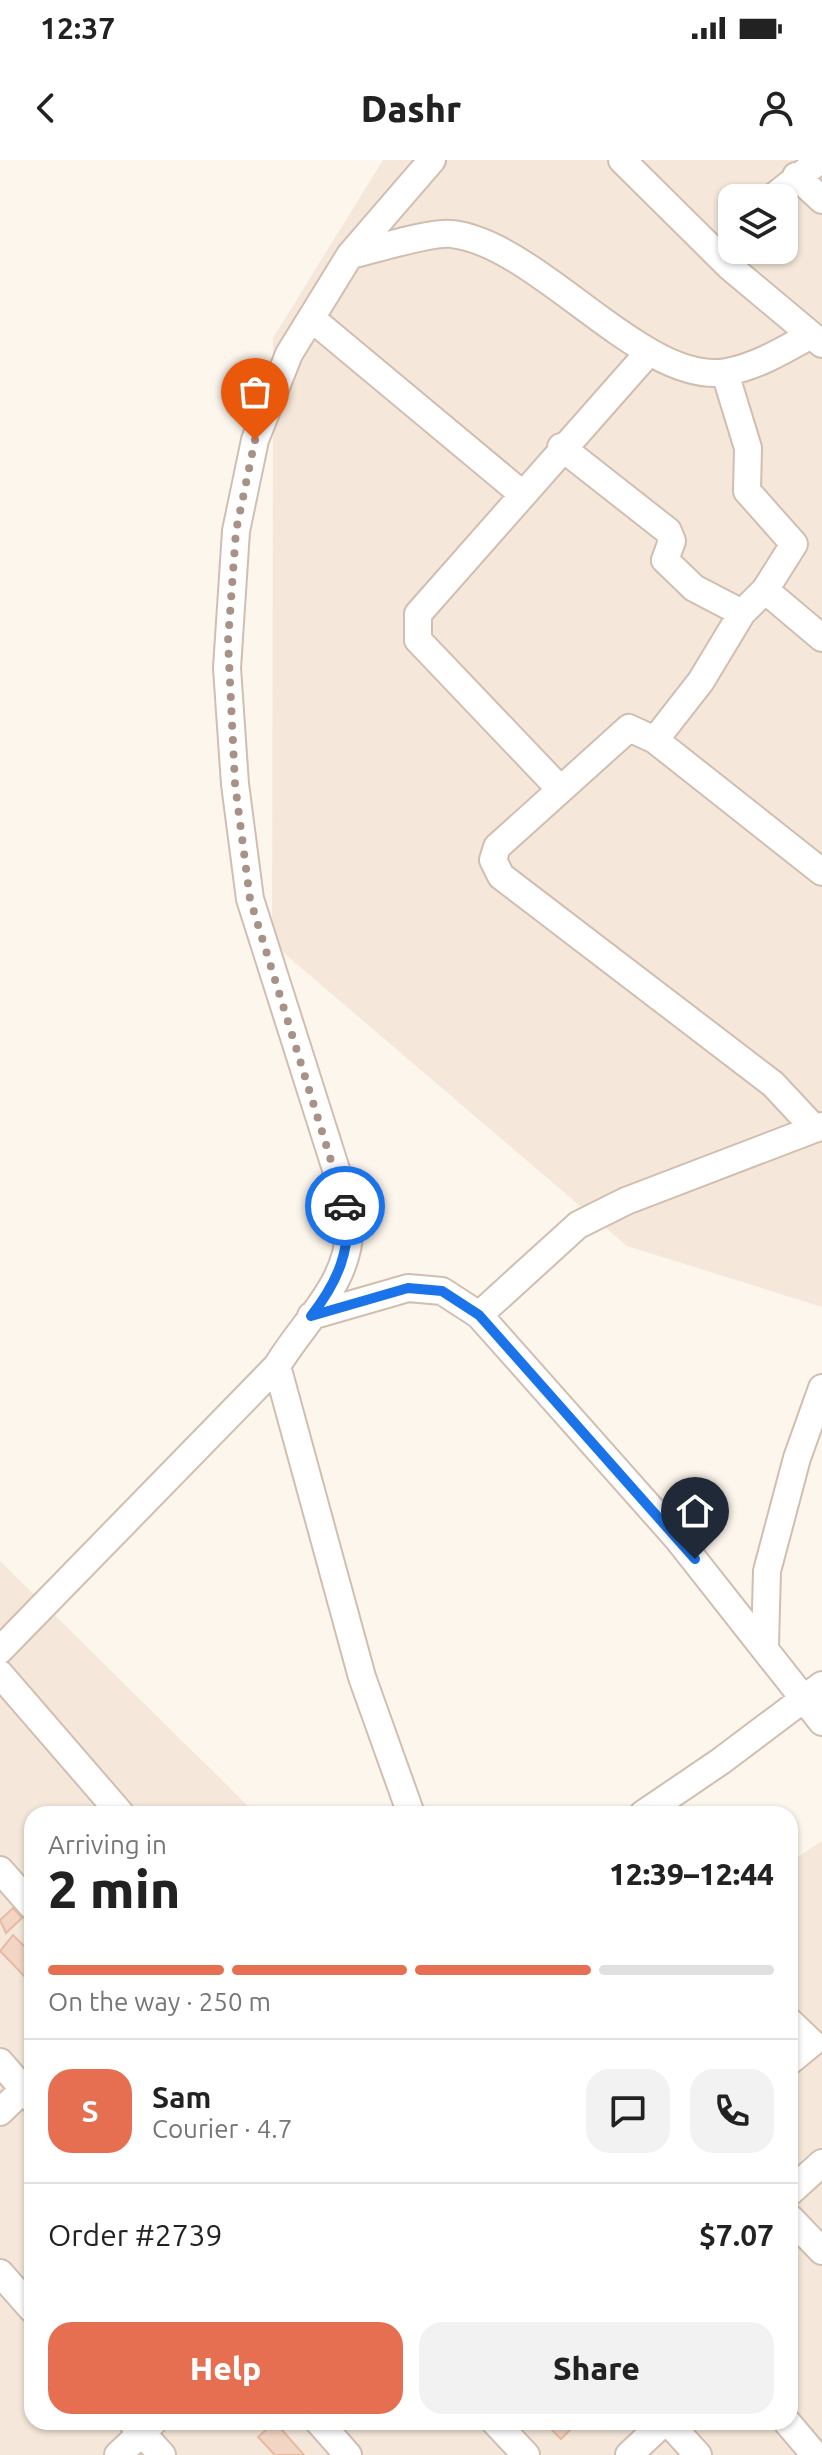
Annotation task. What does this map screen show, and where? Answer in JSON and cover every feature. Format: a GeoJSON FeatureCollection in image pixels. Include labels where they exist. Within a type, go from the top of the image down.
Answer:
{"type":"FeatureCollection","features":[{"type":"Feature","properties":{"kind":"street"},"geometry":{"type":"LineString","coordinates":[[0,1650],[277,1366],[328,1295],[344,1262],[349,1226],[340,1182],[250,899],[235,784],[227,668],[236,531],[255,440],[289,354],[350,255],[432,160]]}},
{"type":"Feature","properties":{"kind":"street"},"geometry":{"type":"LineString","coordinates":[[622,160],[718,244]]}},
{"type":"Feature","properties":{"kind":"street"},"geometry":{"type":"LineString","coordinates":[[787,184],[820,160]]}},
{"type":"Feature","properties":{"kind":"street"},"geometry":{"type":"LineString","coordinates":[[796,176],[822,200]]}},
{"type":"Feature","properties":{"kind":"street"},"geometry":{"type":"LineString","coordinates":[[350,255],[450,233],[487,244],[531,269],[649,352],[700,372],[725,373],[758,364],[816,340],[740,264]]}},
{"type":"Feature","properties":{"kind":"street"},"geometry":{"type":"LineString","coordinates":[[311,318],[521,493]]}},
{"type":"Feature","properties":{"kind":"street"},"geometry":{"type":"LineString","coordinates":[[560,789],[418,640],[418,614],[561,447],[649,352]]}},
{"type":"Feature","properties":{"kind":"street"},"geometry":{"type":"LineString","coordinates":[[655,740],[701,681],[742,613],[765,590],[794,544],[747,491],[748,448],[725,373]]}},
{"type":"Feature","properties":{"kind":"street"},"geometry":{"type":"LineString","coordinates":[[561,447],[668,531],[672,541],[665,560],[683,579],[742,613]]}},
{"type":"Feature","properties":{"kind":"street"},"geometry":{"type":"LineString","coordinates":[[765,590],[822,638]]}},
{"type":"Feature","properties":{"kind":"street"},"geometry":{"type":"LineString","coordinates":[[479,1315],[578,1225],[626,1201],[818,1128],[773,1084],[501,876],[493,860],[497,847],[624,729],[634,729],[655,740],[822,872]]}},
{"type":"Feature","properties":{"kind":"street"},"geometry":{"type":"LineString","coordinates":[[311,1316],[408,1288],[442,1291],[479,1315],[677,1538],[765,1645],[812,1693],[822,1722]]}},
{"type":"Feature","properties":{"kind":"street"},"geometry":{"type":"LineString","coordinates":[[277,1366],[362,1677],[408,1806]]}},
{"type":"Feature","properties":{"kind":"street"},"geometry":{"type":"LineString","coordinates":[[765,1645],[767,1571],[797,1458],[822,1388]]}},
{"type":"Feature","properties":{"kind":"street"},"geometry":{"type":"LineString","coordinates":[[0,1674],[114,1806]]}},
{"type":"Feature","properties":{"kind":"street"},"geometry":{"type":"LineString","coordinates":[[654,1806],[812,1693]]}},
{"type":"Feature","properties":{"kind":"street"},"geometry":{"type":"LineString","coordinates":[[0,1870],[24,1897]]}},
{"type":"Feature","properties":{"kind":"street"},"geometry":{"type":"LineString","coordinates":[[798,2027],[817,2039],[798,2054]]}},
{"type":"Feature","properties":{"kind":"street"},"geometry":{"type":"LineString","coordinates":[[0,2062],[24,2084]]}},
{"type":"Feature","properties":{"kind":"street"},"geometry":{"type":"LineString","coordinates":[[0,2112],[24,2093]]}},
{"type":"Feature","properties":{"kind":"street"},"geometry":{"type":"LineString","coordinates":[[798,2185],[822,2163]]}},
{"type":"Feature","properties":{"kind":"street"},"geometry":{"type":"LineString","coordinates":[[798,2226],[822,2251]]}},
{"type":"Feature","properties":{"kind":"street"},"geometry":{"type":"LineString","coordinates":[[0,2273],[24,2300]]}},
{"type":"Feature","properties":{"kind":"street"},"geometry":{"type":"LineString","coordinates":[[118,2455],[138,2430]]}},
{"type":"Feature","properties":{"kind":"street"},"geometry":{"type":"LineString","coordinates":[[145,2430],[162,2455]]}},
{"type":"Feature","properties":{"kind":"street"},"geometry":{"type":"LineString","coordinates":[[326,2430],[348,2455]]}},
{"type":"Feature","properties":{"kind":"street"},"geometry":{"type":"LineString","coordinates":[[503,2430],[526,2455]]}},
{"type":"Feature","properties":{"kind":"street"},"geometry":{"type":"LineString","coordinates":[[629,2455],[657,2430]]}},
{"type":"Feature","properties":{"kind":"street"},"geometry":{"type":"LineString","coordinates":[[674,2430],[698,2455]]}},
{"type":"Feature","properties":{"kind":"street"},"geometry":{"type":"LineString","coordinates":[[794,2430],[815,2455]]}},
{"type":"Feature","properties":{"kind":"shaded area"},"geometry":{"type":"Polygon","coordinates":[[[383,160],[822,160],[822,1307],[627,1246],[272,943],[273,338],[383,160]]]}},
{"type":"Feature","properties":{"kind":"shaded area"},"geometry":{"type":"Polygon","coordinates":[[[0,1561],[248,1806],[24,1806],[24,2430],[798,2430],[798,1857],[822,1841],[822,2455],[0,2455],[0,1561]]]}},
{"type":"Feature","properties":{"kind":"building"},"geometry":{"type":"Polygon","coordinates":[[[13,1908],[22,1918],[6,1933],[0,1920],[13,1908]]]}},
{"type":"Feature","properties":{"kind":"building"},"geometry":{"type":"Polygon","coordinates":[[[13,1935],[24,1946],[24,1976],[0,1951],[13,1935]]]}},
{"type":"Feature","properties":{"kind":"building"},"geometry":{"type":"Polygon","coordinates":[[[266,2430],[282,2430],[304,2455],[275,2455],[258,2437],[266,2430]]]}},
{"type":"Feature","properties":{"kind":"building"},"geometry":{"type":"Polygon","coordinates":[[[552,2430],[570,2430],[561,2439],[552,2430]]]}},
{"type":"Feature","properties":{"kind":"way so far"},"geometry":{"type":"LineString","coordinates":[[255,440],[236,531],[228,641],[235,784],[250,899],[345,1206]]}},
{"type":"Feature","properties":{"kind":"route"},"geometry":{"type":"LineString","coordinates":[[345,1206],[349,1226],[344,1262],[328,1295],[311,1316],[408,1288],[442,1291],[479,1315],[695,1559]]}}]}
